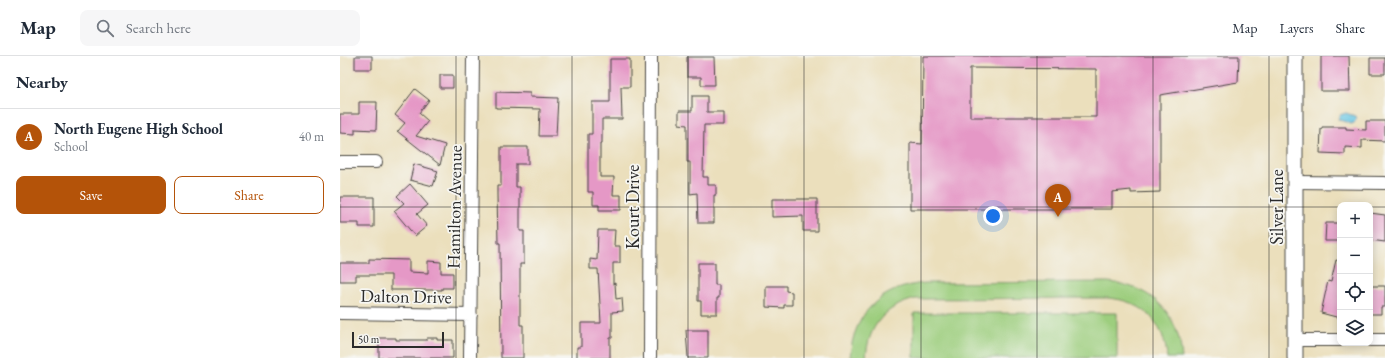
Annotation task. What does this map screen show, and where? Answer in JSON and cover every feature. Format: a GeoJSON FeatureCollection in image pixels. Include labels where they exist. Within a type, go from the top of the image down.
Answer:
{"type":"FeatureCollection","features":[{"type":"Feature","properties":{"kind":"street","name":"Hamilton Avenue"},"geometry":{"type":"LineString","coordinates":[[470,358],[473,56]]}},
{"type":"Feature","properties":{"kind":"street","name":"Kourt Drive"},"geometry":{"type":"LineString","coordinates":[[650,358],[651,56]]}},
{"type":"Feature","properties":{"kind":"street","name":"Silver Lane"},"geometry":{"type":"LineString","coordinates":[[1295,56],[1295,358]]}},
{"type":"Feature","properties":{"kind":"street"},"geometry":{"type":"LineString","coordinates":[[340,162],[376,162]]}},
{"type":"Feature","properties":{"kind":"street"},"geometry":{"type":"LineString","coordinates":[[1295,182],[1385,183]]}},
{"type":"Feature","properties":{"kind":"street","name":"Dalton Drive"},"geometry":{"type":"LineString","coordinates":[[340,313],[471,315]]}},
{"type":"Feature","properties":{"kind":"street"},"geometry":{"type":"LineString","coordinates":[[1295,340],[1337,340]]}},
{"type":"Feature","properties":{"kind":"street"},"geometry":{"type":"LineString","coordinates":[[1373,340],[1385,340]]}},
{"type":"Feature","properties":{"kind":"green space"},"geometry":{"type":"Polygon","coordinates":[[[1108,282],[1138,289],[1150,296],[1160,305],[1169,315],[1175,328],[1180,342],[1182,358],[1167,358],[1162,334],[1157,324],[1150,316],[1131,303],[1107,298],[916,299],[895,307],[880,319],[870,336],[866,358],[850,358],[852,342],[863,316],[872,305],[895,290],[925,283],[1108,282]]]}},
{"type":"Feature","properties":{"kind":"green space"},"geometry":{"type":"Polygon","coordinates":[[[914,313],[1117,313],[1117,358],[914,358],[914,313]]]}},
{"type":"Feature","properties":{"kind":"water"},"geometry":{"type":"Polygon","coordinates":[[[1346,113],[1355,116],[1356,119],[1354,123],[1351,124],[1338,119],[1340,115],[1346,113]]]}},
{"type":"Feature","properties":{"kind":"building"},"geometry":{"type":"Polygon","coordinates":[[[355,56],[372,56],[372,69],[355,69],[355,56]]]}},
{"type":"Feature","properties":{"kind":"building"},"geometry":{"type":"Polygon","coordinates":[[[923,56],[1239,56],[1238,82],[1160,95],[1160,192],[1131,193],[1131,190],[1112,192],[1112,209],[910,209],[910,143],[922,144],[923,56]],[[970,68],[970,117],[1096,117],[1096,69],[970,68]]]}},
{"type":"Feature","properties":{"kind":"building"},"geometry":{"type":"Polygon","coordinates":[[[1321,56],[1349,56],[1350,91],[1321,91],[1321,56]]]}},
{"type":"Feature","properties":{"kind":"building"},"geometry":{"type":"Polygon","coordinates":[[[687,57],[714,57],[715,85],[701,85],[701,77],[687,77],[687,57]]]}},
{"type":"Feature","properties":{"kind":"building"},"geometry":{"type":"Polygon","coordinates":[[[1370,58],[1385,58],[1385,74],[1370,74],[1370,58]]]}},
{"type":"Feature","properties":{"kind":"building"},"geometry":{"type":"Polygon","coordinates":[[[610,59],[630,59],[630,87],[621,87],[622,119],[602,119],[602,143],[600,143],[600,177],[614,177],[613,195],[621,195],[621,210],[599,210],[599,205],[593,205],[593,192],[588,192],[588,134],[592,134],[592,102],[610,102],[610,59]]]}},
{"type":"Feature","properties":{"kind":"building"},"geometry":{"type":"Polygon","coordinates":[[[440,75],[453,75],[453,88],[440,88],[440,75]]]}},
{"type":"Feature","properties":{"kind":"building"},"geometry":{"type":"Polygon","coordinates":[[[415,89],[429,100],[419,113],[428,121],[416,136],[445,145],[440,165],[397,131],[405,123],[395,115],[415,89]]]}},
{"type":"Feature","properties":{"kind":"building"},"geometry":{"type":"Polygon","coordinates":[[[496,92],[530,93],[530,97],[558,98],[556,136],[539,136],[540,109],[496,108],[496,92]]]}},
{"type":"Feature","properties":{"kind":"building"},"geometry":{"type":"Polygon","coordinates":[[[692,96],[707,96],[707,112],[723,112],[723,125],[704,125],[703,177],[708,177],[708,185],[716,185],[716,195],[714,195],[714,223],[698,223],[697,193],[690,194],[690,162],[687,162],[687,125],[679,124],[679,111],[692,111],[692,96]]]}},
{"type":"Feature","properties":{"kind":"building"},"geometry":{"type":"Polygon","coordinates":[[[359,102],[377,102],[376,130],[355,129],[355,134],[340,133],[340,114],[359,114],[359,102]]]}},
{"type":"Feature","properties":{"kind":"building"},"geometry":{"type":"Polygon","coordinates":[[[1366,121],[1385,121],[1385,141],[1362,140],[1362,148],[1345,147],[1345,154],[1320,153],[1322,127],[1346,127],[1346,129],[1366,130],[1366,121]]]}},
{"type":"Feature","properties":{"kind":"building"},"geometry":{"type":"Polygon","coordinates":[[[501,147],[528,147],[528,164],[516,164],[516,187],[520,187],[520,231],[524,231],[524,264],[520,264],[520,325],[523,325],[523,358],[501,358],[500,243],[498,243],[497,186],[501,186],[501,147]]]}},
{"type":"Feature","properties":{"kind":"building"},"geometry":{"type":"Polygon","coordinates":[[[414,164],[438,171],[433,186],[410,180],[414,164]]]}},
{"type":"Feature","properties":{"kind":"building"},"geometry":{"type":"Polygon","coordinates":[[[410,184],[428,205],[417,214],[427,226],[415,236],[394,211],[404,203],[397,196],[410,184]]]}},
{"type":"Feature","properties":{"kind":"building"},"geometry":{"type":"Polygon","coordinates":[[[340,197],[374,197],[374,227],[359,227],[359,223],[340,223],[340,197]]]}},
{"type":"Feature","properties":{"kind":"building"},"geometry":{"type":"Polygon","coordinates":[[[772,199],[817,199],[817,231],[803,231],[803,216],[772,217],[772,199]]]}},
{"type":"Feature","properties":{"kind":"building"},"geometry":{"type":"Polygon","coordinates":[[[1373,213],[1385,215],[1385,242],[1373,240],[1373,213]]]}},
{"type":"Feature","properties":{"kind":"building"},"geometry":{"type":"Polygon","coordinates":[[[1326,223],[1337,223],[1337,241],[1325,241],[1326,223]]]}},
{"type":"Feature","properties":{"kind":"building"},"geometry":{"type":"Polygon","coordinates":[[[598,230],[615,230],[614,246],[620,246],[620,263],[613,263],[613,284],[615,283],[616,299],[622,298],[623,311],[612,312],[610,358],[577,358],[577,347],[581,347],[581,323],[601,323],[598,269],[590,269],[590,259],[597,260],[598,230]]]}},
{"type":"Feature","properties":{"kind":"building"},"geometry":{"type":"Polygon","coordinates":[[[369,259],[409,260],[409,272],[428,273],[428,261],[441,262],[441,273],[453,273],[453,288],[442,288],[442,290],[391,290],[391,275],[356,275],[356,281],[340,281],[340,263],[369,263],[369,259]]]}},
{"type":"Feature","properties":{"kind":"building"},"geometry":{"type":"Polygon","coordinates":[[[1337,260],[1337,317],[1321,313],[1328,281],[1331,282],[1337,260]]]}},
{"type":"Feature","properties":{"kind":"building"},"geometry":{"type":"Polygon","coordinates":[[[698,263],[715,263],[715,285],[719,285],[717,314],[701,314],[701,301],[698,301],[698,263]]]}},
{"type":"Feature","properties":{"kind":"building"},"geometry":{"type":"Polygon","coordinates":[[[766,286],[786,286],[786,291],[792,292],[792,305],[784,305],[784,308],[766,307],[766,286]]]}},
{"type":"Feature","properties":{"kind":"building"},"geometry":{"type":"Polygon","coordinates":[[[1373,286],[1385,286],[1385,307],[1381,307],[1381,314],[1373,314],[1373,286]]]}},
{"type":"Feature","properties":{"kind":"building"},"geometry":{"type":"Polygon","coordinates":[[[686,330],[708,330],[708,358],[688,358],[686,330]]]}},
{"type":"Feature","properties":{"kind":"building"},"geometry":{"type":"Polygon","coordinates":[[[379,338],[396,338],[396,340],[427,340],[427,338],[437,338],[437,340],[453,340],[453,358],[379,358],[379,338]]]}},
{"type":"Feature","properties":{"kind":"place","name":"North Eugene High School"},"geometry":{"type":"Point","coordinates":[1058,217]}}]}
